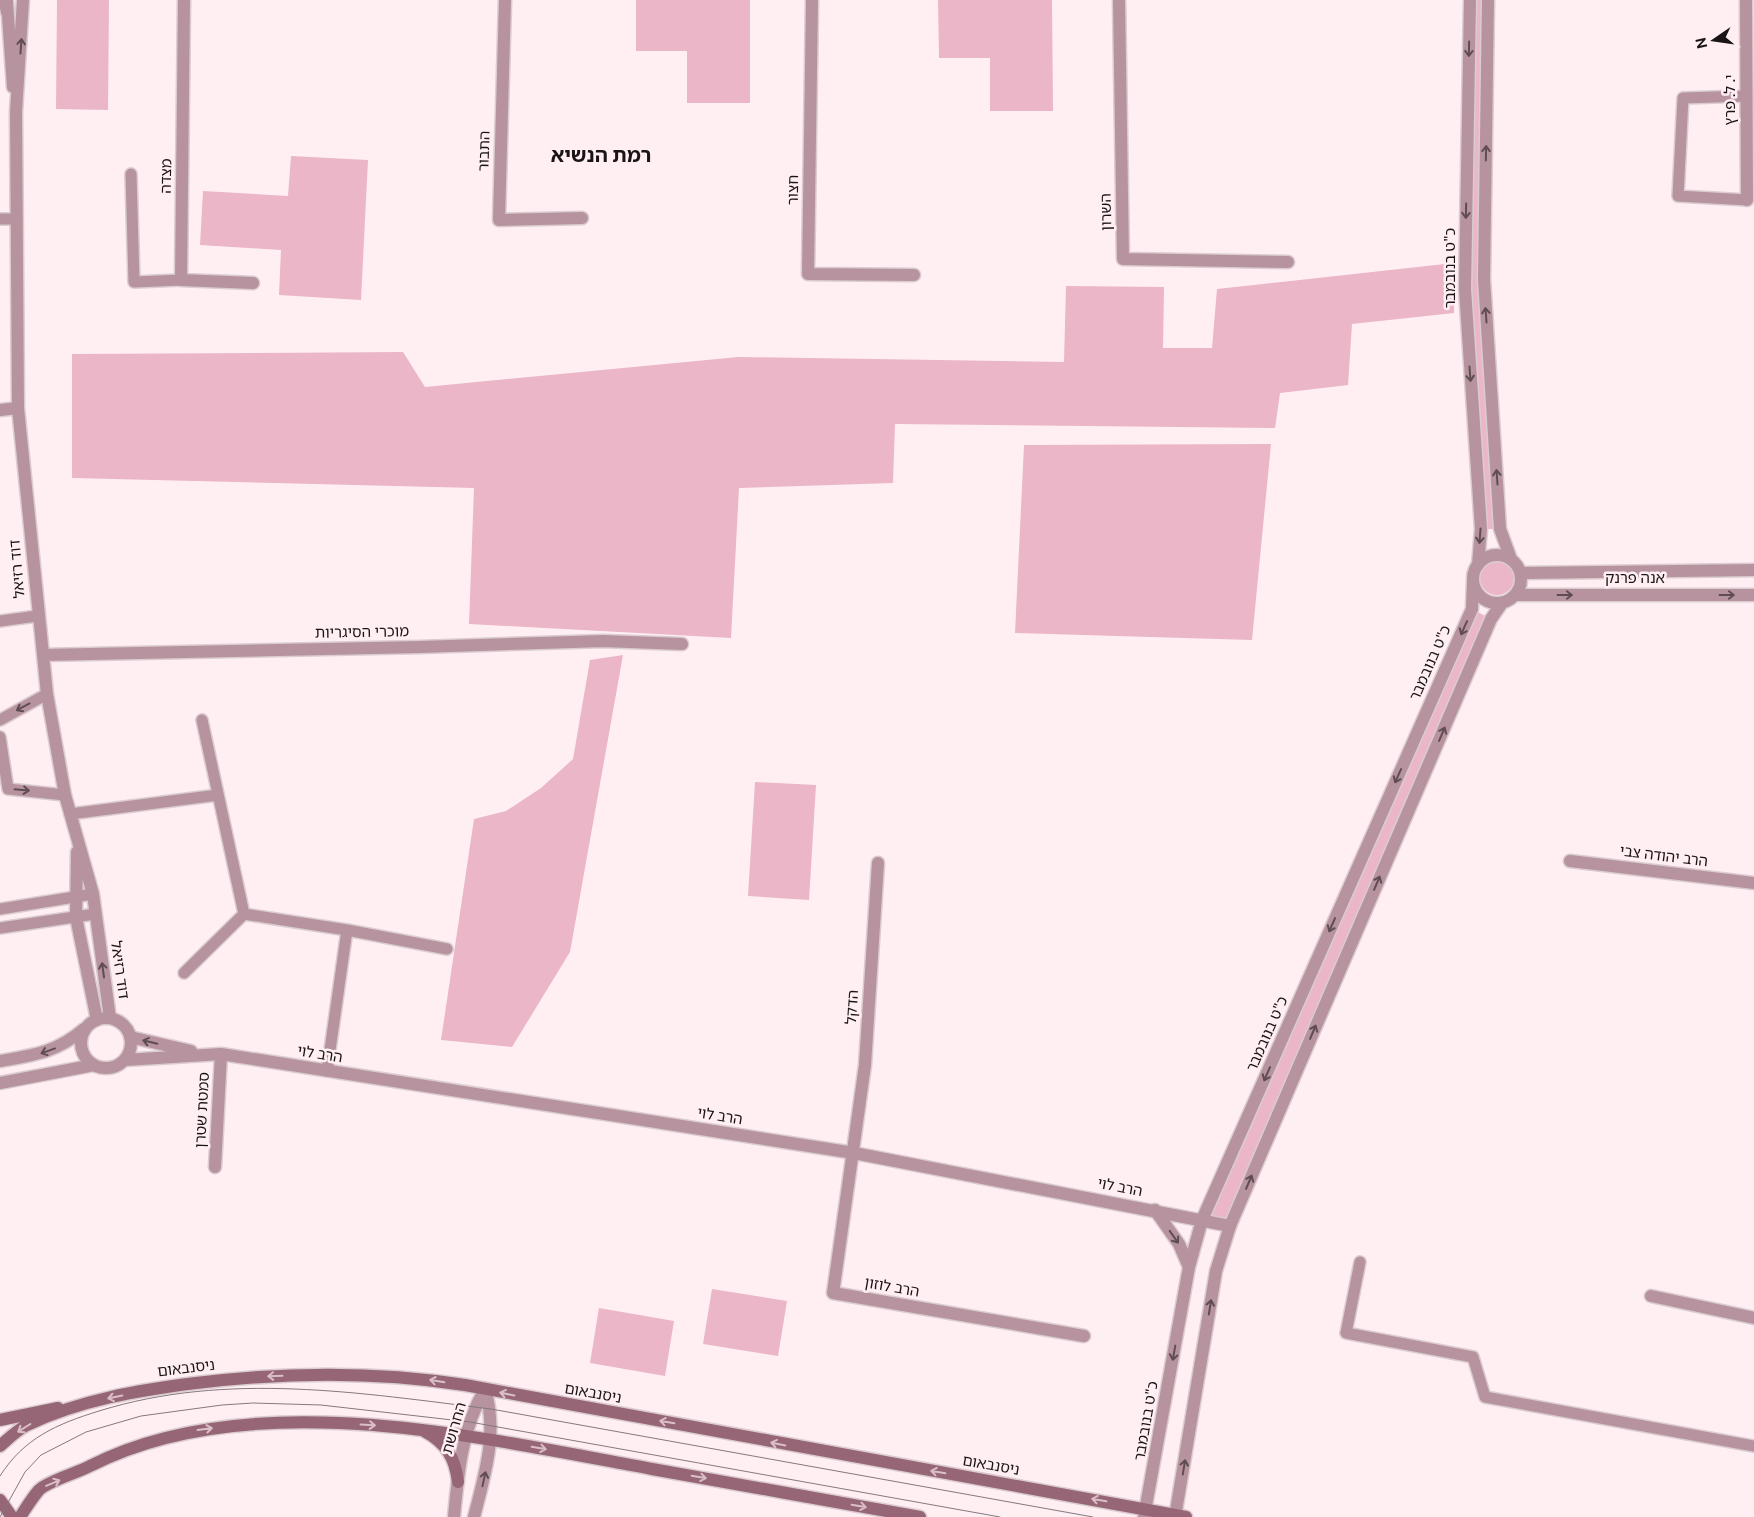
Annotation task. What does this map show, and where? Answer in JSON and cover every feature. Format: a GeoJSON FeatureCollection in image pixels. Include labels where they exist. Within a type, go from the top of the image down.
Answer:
{"type":"FeatureCollection","features":[{"type":"Feature","properties":{"kind":"main road","name":"ניסנבאום"},"geometry":{"type":"LineString","coordinates":[[0,1446],[25,1426],[85,1403],[157,1388],[244,1377],[347,1373],[431,1380],[486,1389],[1145,1513],[1179,1516]]}},
{"type":"Feature","properties":{"kind":"main road"},"geometry":{"type":"LineString","coordinates":[[0,1420],[85,1403]]}},
{"type":"Feature","properties":{"kind":"main road"},"geometry":{"type":"LineString","coordinates":[[20,1517],[40,1488],[115,1454],[156,1440],[201,1430],[246,1425],[308,1424],[419,1429],[466,1436],[920,1517]]}},
{"type":"Feature","properties":{"kind":"main road"},"geometry":{"type":"LineString","coordinates":[[419,1429],[438,1440],[450,1452],[457,1468],[458,1482]]}},
{"type":"Feature","properties":{"kind":"main road"},"geometry":{"type":"LineString","coordinates":[[0,1500],[12,1517]]}},
{"type":"Feature","properties":{"kind":"street","name":"דוד רזיאל"},"geometry":{"type":"LineString","coordinates":[[22,0],[16,112],[18,408],[47,694],[64,794],[93,894],[98,1021]]}},
{"type":"Feature","properties":{"kind":"street","name":"מצדה"},"geometry":{"type":"LineString","coordinates":[[181,280],[184,0]]}},
{"type":"Feature","properties":{"kind":"street","name":"התבור"},"geometry":{"type":"LineString","coordinates":[[504,0],[499,220],[582,218]]}},
{"type":"Feature","properties":{"kind":"street","name":"חצור"},"geometry":{"type":"LineString","coordinates":[[812,0],[808,274],[914,275]]}},
{"type":"Feature","properties":{"kind":"street","name":"השרון"},"geometry":{"type":"LineString","coordinates":[[1119,0],[1122,259],[1288,262]]}},
{"type":"Feature","properties":{"kind":"street","name":"כ\"ט בנובמבר"},"geometry":{"type":"LineString","coordinates":[[1470,0],[1465,289],[1481,529],[1478,565]]}},
{"type":"Feature","properties":{"kind":"street"},"geometry":{"type":"LineString","coordinates":[[1488,0],[1484,279],[1500,529],[1511,559]]}},
{"type":"Feature","properties":{"kind":"street","name":"י. ל. פרץ"},"geometry":{"type":"LineString","coordinates":[[1746,0],[1747,200]]}},
{"type":"Feature","properties":{"kind":"street","name":"דוד רזיאל"},"geometry":{"type":"LineString","coordinates":[[6,4],[10,66],[16,112]]}},
{"type":"Feature","properties":{"kind":"street"},"geometry":{"type":"LineString","coordinates":[[181,280],[253,283]]}},
{"type":"Feature","properties":{"kind":"street"},"geometry":{"type":"LineString","coordinates":[[0,410],[18,408]]}},
{"type":"Feature","properties":{"kind":"street"},"geometry":{"type":"LineString","coordinates":[[1179,1516],[1216,1271],[1230,1226],[1491,619],[1502,603],[1516,595],[1520,587],[1518,565],[1511,559],[1503,556],[1492,556],[1478,565],[1473,581],[1478,594],[1484,599],[1492,603],[1502,603]]}},
{"type":"Feature","properties":{"kind":"street","name":"אנה פרנק"},"geometry":{"type":"LineString","coordinates":[[1520,573],[1754,570]]}},
{"type":"Feature","properties":{"kind":"street","name":"כ\"ט בנובמבר"},"geometry":{"type":"LineString","coordinates":[[1145,1513],[1189,1267],[1202,1220],[1472,609],[1473,581]]}},
{"type":"Feature","properties":{"kind":"street","name":"אנה פרנק"},"geometry":{"type":"LineString","coordinates":[[1516,595],[1754,595]]}},
{"type":"Feature","properties":{"kind":"street","name":"מוכרי הסיגריות"},"geometry":{"type":"LineString","coordinates":[[42,655],[603,641],[682,644]]}},
{"type":"Feature","properties":{"kind":"street","name":"דוד רזיאל"},"geometry":{"type":"LineString","coordinates":[[77,839],[76,917],[98,1021]]}},
{"type":"Feature","properties":{"kind":"street","name":"הרב יהודה צבי"},"geometry":{"type":"LineString","coordinates":[[1570,861],[1754,883]]}},
{"type":"Feature","properties":{"kind":"street","name":"הדקל"},"geometry":{"type":"LineString","coordinates":[[854,1153],[865,1065],[878,863]]}},
{"type":"Feature","properties":{"kind":"street"},"geometry":{"type":"LineString","coordinates":[[94,1065],[88,1060],[81,1046],[81,1039],[98,1021]]}},
{"type":"Feature","properties":{"kind":"street"},"geometry":{"type":"LineString","coordinates":[[0,1061],[46,1053],[69,1042],[98,1021],[123,1025],[130,1037],[129,1052],[125,1060],[110,1068],[94,1065],[0,1083]]}},
{"type":"Feature","properties":{"kind":"street","name":"הרב לוי"},"geometry":{"type":"LineString","coordinates":[[130,1037],[203,1054]]}},
{"type":"Feature","properties":{"kind":"street","name":"הרב לוי"},"geometry":{"type":"LineString","coordinates":[[125,1060],[221,1054],[854,1153],[1230,1226]]}},
{"type":"Feature","properties":{"kind":"street","name":"סמטת שטרן"},"geometry":{"type":"LineString","coordinates":[[215,1167],[221,1054]]}},
{"type":"Feature","properties":{"kind":"street","name":"הרב לוזון"},"geometry":{"type":"LineString","coordinates":[[854,1153],[833,1293],[1084,1336]]}},
{"type":"Feature","properties":{"kind":"street"},"geometry":{"type":"LineString","coordinates":[[1155,1210],[1179,1244],[1189,1267]]}},
{"type":"Feature","properties":{"kind":"street"},"geometry":{"type":"LineString","coordinates":[[1651,1296],[1754,1318]]}},
{"type":"Feature","properties":{"kind":"street","name":"החרושת"},"geometry":{"type":"LineString","coordinates":[[454,1517],[466,1436],[475,1407],[486,1389]]}},
{"type":"Feature","properties":{"kind":"street","name":"החרושת"},"geometry":{"type":"LineString","coordinates":[[474,1517],[491,1440],[491,1409],[486,1389]]}},
{"type":"Feature","properties":{"kind":"lane"},"geometry":{"type":"LineString","coordinates":[[1746,96],[1683,98],[1678,196],[1747,200]]}},
{"type":"Feature","properties":{"kind":"lane"},"geometry":{"type":"LineString","coordinates":[[131,174],[134,282],[181,280]]}},
{"type":"Feature","properties":{"kind":"lane"},"geometry":{"type":"LineString","coordinates":[[0,219],[17,219]]}},
{"type":"Feature","properties":{"kind":"lane"},"geometry":{"type":"LineString","coordinates":[[0,621],[38,616]]}},
{"type":"Feature","properties":{"kind":"lane"},"geometry":{"type":"LineString","coordinates":[[0,720],[47,694]]}},
{"type":"Feature","properties":{"kind":"lane"},"geometry":{"type":"LineString","coordinates":[[202,720],[244,914]]}},
{"type":"Feature","properties":{"kind":"lane"},"geometry":{"type":"LineString","coordinates":[[0,738],[8,789],[64,794]]}},
{"type":"Feature","properties":{"kind":"lane"},"geometry":{"type":"LineString","coordinates":[[70,814],[218,795]]}},
{"type":"Feature","properties":{"kind":"lane"},"geometry":{"type":"LineString","coordinates":[[0,909],[75,899],[93,894]]}},
{"type":"Feature","properties":{"kind":"lane"},"geometry":{"type":"LineString","coordinates":[[0,928],[95,914]]}},
{"type":"Feature","properties":{"kind":"lane"},"geometry":{"type":"LineString","coordinates":[[244,914],[347,930],[447,949]]}},
{"type":"Feature","properties":{"kind":"lane"},"geometry":{"type":"LineString","coordinates":[[184,973],[244,914]]}},
{"type":"Feature","properties":{"kind":"lane"},"geometry":{"type":"LineString","coordinates":[[327,1071],[347,930]]}},
{"type":"Feature","properties":{"kind":"lane"},"geometry":{"type":"LineString","coordinates":[[1360,1262],[1346,1334],[1473,1357],[1485,1397],[1754,1446]]}},
{"type":"Feature","properties":{"kind":"shaded area"},"geometry":{"type":"Polygon","coordinates":[[[57,0],[109,0],[108,110],[56,109],[57,0]]]}},
{"type":"Feature","properties":{"kind":"shaded area"},"geometry":{"type":"Polygon","coordinates":[[[636,0],[750,0],[750,103],[687,103],[687,51],[636,51],[636,0]]]}},
{"type":"Feature","properties":{"kind":"shaded area"},"geometry":{"type":"Polygon","coordinates":[[[938,0],[1052,0],[1053,111],[990,111],[990,58],[939,58],[938,0]]]}},
{"type":"Feature","properties":{"kind":"shaded area"},"geometry":{"type":"Polygon","coordinates":[[[1470,0],[1488,0],[1484,279],[1500,529],[1481,529],[1465,289],[1470,0]]]}},
{"type":"Feature","properties":{"kind":"shaded area"},"geometry":{"type":"Polygon","coordinates":[[[291,156],[368,160],[361,300],[279,295],[281,250],[200,245],[203,191],[288,196],[291,156]]]}},
{"type":"Feature","properties":{"kind":"shaded area"},"geometry":{"type":"Polygon","coordinates":[[[1454,263],[1454,313],[1352,324],[1348,385],[1280,393],[1275,428],[895,424],[893,483],[739,488],[731,638],[469,624],[474,488],[72,478],[72,354],[403,352],[425,387],[738,357],[1064,362],[1066,286],[1164,287],[1163,348],[1212,348],[1217,289],[1454,263]]]}},
{"type":"Feature","properties":{"kind":"shaded area"},"geometry":{"type":"Polygon","coordinates":[[[1271,444],[1252,640],[1015,633],[1024,445],[1271,444]]]}},
{"type":"Feature","properties":{"kind":"shaded area"},"geometry":{"type":"Polygon","coordinates":[[[1497,561],[1504,562],[1509,566],[1513,571],[1513,585],[1509,590],[1504,594],[1497,595],[1490,594],[1485,590],[1481,585],[1480,578],[1481,571],[1485,566],[1490,562],[1497,561]]]}},
{"type":"Feature","properties":{"kind":"shaded area"},"geometry":{"type":"Polygon","coordinates":[[[1472,609],[1491,619],[1230,1226],[1202,1220],[1472,609]]]}},
{"type":"Feature","properties":{"kind":"shaded area"},"geometry":{"type":"Polygon","coordinates":[[[623,655],[570,952],[512,1047],[441,1040],[474,819],[506,811],[541,788],[573,759],[590,660],[623,655]]]}},
{"type":"Feature","properties":{"kind":"shaded area"},"geometry":{"type":"Polygon","coordinates":[[[755,782],[816,785],[809,900],[748,896],[755,782]]]}},
{"type":"Feature","properties":{"kind":"shaded area"},"geometry":{"type":"Polygon","coordinates":[[[712,1289],[787,1301],[778,1356],[703,1344],[712,1289]]]}},
{"type":"Feature","properties":{"kind":"shaded area"},"geometry":{"type":"Polygon","coordinates":[[[599,1308],[674,1321],[665,1376],[590,1363],[599,1308]]]}},
{"type":"Feature","properties":{"kind":"tram line"},"geometry":{"type":"LineString","coordinates":[[0,1476],[20,1452],[43,1434],[69,1421],[99,1411],[148,1399],[196,1392],[294,1389],[393,1397],[491,1409],[1093,1517]]}},
{"type":"Feature","properties":{"kind":"tram line"},"geometry":{"type":"LineString","coordinates":[[0,1517],[25,1472],[41,1455],[86,1432],[141,1416],[222,1405],[253,1403],[321,1405],[470,1422],[1000,1517]]}},
{"type":"Feature","properties":{"kind":"district","name":"רמת הנשיא"},"geometry":{"type":"Point","coordinates":[601,155]}}]}
